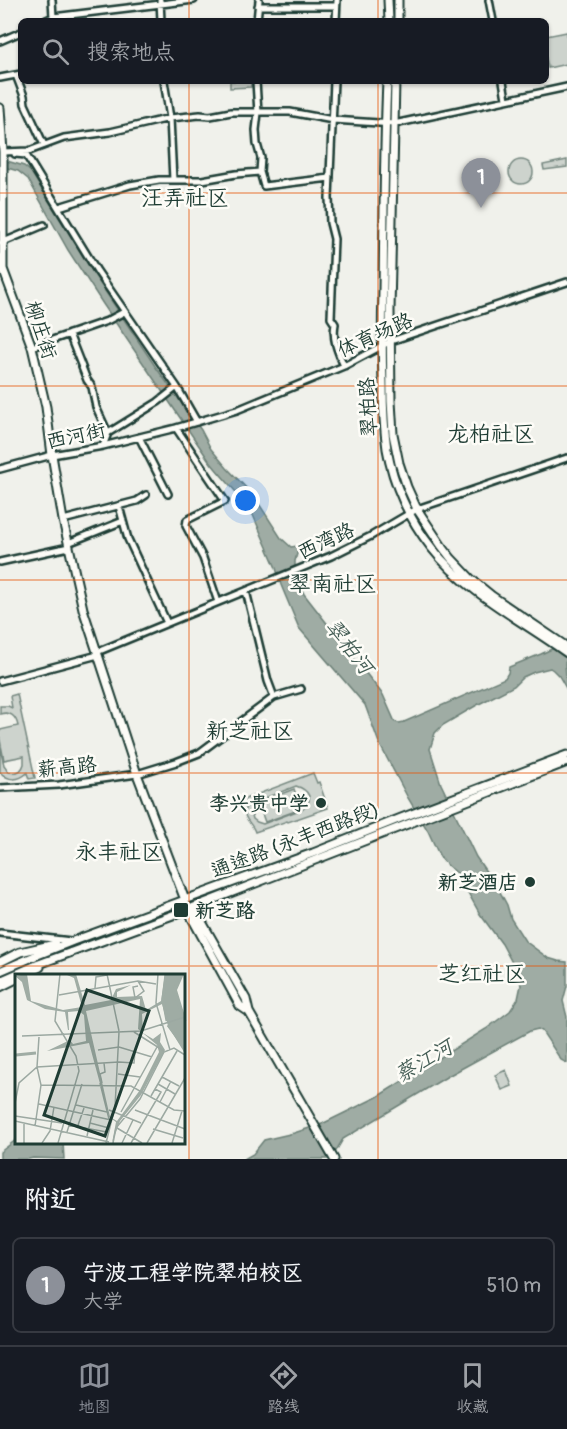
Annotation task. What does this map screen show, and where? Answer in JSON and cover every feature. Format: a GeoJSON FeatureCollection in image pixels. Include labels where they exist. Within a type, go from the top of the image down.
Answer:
{"type":"FeatureCollection","features":[{"type":"Feature","properties":{"kind":"main road"},"geometry":{"type":"LineString","coordinates":[[388,0],[389,18]]}},
{"type":"Feature","properties":{"kind":"main road"},"geometry":{"type":"LineString","coordinates":[[398,0],[398,18]]}},
{"type":"Feature","properties":{"kind":"main road","name":"翠柏路"},"geometry":{"type":"LineString","coordinates":[[387,84],[391,401],[393,434],[399,464],[417,510],[441,545],[471,579],[567,653]]}},
{"type":"Feature","properties":{"kind":"main road","name":"翠柏路"},"geometry":{"type":"LineString","coordinates":[[395,84],[389,124],[382,346],[387,450],[397,486],[409,514],[431,547],[465,583],[494,605],[546,635]]}},
{"type":"Feature","properties":{"kind":"main road","name":"柳庄街"},"geometry":{"type":"LineString","coordinates":[[0,108],[3,152],[1,243],[3,269],[32,346],[46,407],[52,455]]}},
{"type":"Feature","properties":{"kind":"main road"},"geometry":{"type":"LineString","coordinates":[[52,455],[82,609],[137,774],[185,900]]}},
{"type":"Feature","properties":{"kind":"main road"},"geometry":{"type":"LineString","coordinates":[[546,635],[567,647]]}},
{"type":"Feature","properties":{"kind":"main road","name":"通途路 (永丰西路段)"},"geometry":{"type":"LineString","coordinates":[[20,974],[39,964],[189,909],[410,823],[567,755]]}},
{"type":"Feature","properties":{"kind":"main road","name":"通途路 (永丰西路段)"},"geometry":{"type":"LineString","coordinates":[[0,971],[73,941],[313,853],[400,818],[452,803],[567,762]]}},
{"type":"Feature","properties":{"kind":"main road"},"geometry":{"type":"LineString","coordinates":[[189,909],[240,1006],[249,1012],[334,1159]]}},
{"type":"Feature","properties":{"kind":"main road"},"geometry":{"type":"LineString","coordinates":[[0,962],[34,948],[73,941]]}},
{"type":"Feature","properties":{"kind":"main road"},"geometry":{"type":"LineString","coordinates":[[26,974],[55,958]]}},
{"type":"Feature","properties":{"kind":"main road","name":"通途路 (永丰西路段)"},"geometry":{"type":"LineString","coordinates":[[1,984],[15,977]]}},
{"type":"Feature","properties":{"kind":"street"},"geometry":{"type":"LineString","coordinates":[[52,0],[53,17],[194,0]]}},
{"type":"Feature","properties":{"kind":"street"},"geometry":{"type":"LineString","coordinates":[[489,0],[492,18]]}},
{"type":"Feature","properties":{"kind":"street"},"geometry":{"type":"LineString","coordinates":[[160,3],[161,18]]}},
{"type":"Feature","properties":{"kind":"street"},"geometry":{"type":"LineString","coordinates":[[257,18],[258,3],[337,3],[336,18]]}},
{"type":"Feature","properties":{"kind":"street"},"geometry":{"type":"LineString","coordinates":[[0,41],[18,33]]}},
{"type":"Feature","properties":{"kind":"street"},"geometry":{"type":"LineString","coordinates":[[0,78],[18,74]]}},
{"type":"Feature","properties":{"kind":"street"},"geometry":{"type":"LineString","coordinates":[[21,84],[25,104],[44,145]]}},
{"type":"Feature","properties":{"kind":"street"},"geometry":{"type":"LineString","coordinates":[[164,84],[170,118],[173,180]]}},
{"type":"Feature","properties":{"kind":"street"},"geometry":{"type":"LineString","coordinates":[[256,84],[257,144],[264,186],[330,178]]}},
{"type":"Feature","properties":{"kind":"street"},"geometry":{"type":"LineString","coordinates":[[334,84],[330,178],[330,223],[334,239],[331,318],[335,324],[333,332],[344,366]]}},
{"type":"Feature","properties":{"kind":"street"},"geometry":{"type":"LineString","coordinates":[[504,84],[506,99]]}},
{"type":"Feature","properties":{"kind":"street"},"geometry":{"type":"LineString","coordinates":[[3,152],[29,151],[64,138],[110,132],[170,118],[210,116],[231,112],[290,112],[333,120],[389,124],[567,87]]}},
{"type":"Feature","properties":{"kind":"street"},"geometry":{"type":"LineString","coordinates":[[3,152],[26,155],[123,312],[197,422]]}},
{"type":"Feature","properties":{"kind":"street"},"geometry":{"type":"LineString","coordinates":[[59,207],[130,185],[159,180],[202,180],[260,172]]}},
{"type":"Feature","properties":{"kind":"street"},"geometry":{"type":"LineString","coordinates":[[1,243],[44,225]]}},
{"type":"Feature","properties":{"kind":"street","name":"体育场路"},"geometry":{"type":"LineString","coordinates":[[176,428],[237,410],[344,366],[391,341],[567,282]]}},
{"type":"Feature","properties":{"kind":"street"},"geometry":{"type":"LineString","coordinates":[[32,346],[107,321],[123,312]]}},
{"type":"Feature","properties":{"kind":"street"},"geometry":{"type":"LineString","coordinates":[[69,334],[87,380],[92,387],[96,407],[108,434]]}},
{"type":"Feature","properties":{"kind":"street"},"geometry":{"type":"LineString","coordinates":[[103,446],[108,434],[174,389]]}},
{"type":"Feature","properties":{"kind":"street"},"geometry":{"type":"LineString","coordinates":[[176,428],[225,501],[187,520],[186,526],[203,558],[218,602]]}},
{"type":"Feature","properties":{"kind":"street","name":"西河街"},"geometry":{"type":"LineString","coordinates":[[0,469],[52,455],[103,446],[176,428]]}},
{"type":"Feature","properties":{"kind":"street"},"geometry":{"type":"LineString","coordinates":[[139,437],[168,494]]}},
{"type":"Feature","properties":{"kind":"street","name":"西湾路"},"geometry":{"type":"LineString","coordinates":[[0,681],[98,654],[167,623],[298,571],[353,546],[417,510],[567,458]]}},
{"type":"Feature","properties":{"kind":"street"},"geometry":{"type":"LineString","coordinates":[[63,520],[136,501],[146,495]]}},
{"type":"Feature","properties":{"kind":"street"},"geometry":{"type":"LineString","coordinates":[[119,506],[128,539],[167,623]]}},
{"type":"Feature","properties":{"kind":"street"},"geometry":{"type":"LineString","coordinates":[[0,562],[69,545],[123,521]]}},
{"type":"Feature","properties":{"kind":"street"},"geometry":{"type":"LineString","coordinates":[[246,591],[274,697],[302,689]]}},
{"type":"Feature","properties":{"kind":"street","name":"薪高路"},"geometry":{"type":"LineString","coordinates":[[0,788],[59,785],[137,774],[199,753],[274,697]]}},
{"type":"Feature","properties":{"kind":"street"},"geometry":{"type":"LineString","coordinates":[[0,933],[73,941]]}},
{"type":"Feature","properties":{"kind":"shaded area"},"geometry":{"type":"Polygon","coordinates":[[[567,32],[567,64],[549,68],[549,35],[567,32]]]}},
{"type":"Feature","properties":{"kind":"shaded area"},"geometry":{"type":"Polygon","coordinates":[[[230,84],[251,84],[251,87],[230,88],[230,84]]]}},
{"type":"Feature","properties":{"kind":"shaded area"},"geometry":{"type":"Polygon","coordinates":[[[0,159],[24,166],[31,172],[97,279],[201,430],[211,449],[254,496],[281,538],[291,547],[297,546],[295,572],[304,594],[383,695],[395,722],[404,722],[505,678],[509,667],[567,642],[565,663],[567,690],[559,676],[550,668],[534,672],[523,677],[514,686],[443,725],[435,733],[430,749],[441,784],[476,857],[500,892],[511,919],[525,941],[548,958],[567,962],[567,986],[563,1001],[567,1017],[567,1063],[561,1060],[542,1031],[538,1029],[530,1031],[448,1076],[343,1139],[329,1159],[244,1159],[253,1154],[264,1140],[322,1124],[377,1097],[486,1029],[510,1011],[518,999],[521,985],[517,972],[502,944],[480,914],[457,873],[440,857],[379,743],[365,705],[299,628],[253,515],[208,459],[103,304],[68,250],[28,179],[18,171],[0,166],[0,159]]]}},
{"type":"Feature","properties":{"kind":"shaded area"},"geometry":{"type":"Polygon","coordinates":[[[521,160],[526,161],[532,167],[532,177],[526,183],[521,184],[516,183],[510,177],[509,172],[510,167],[516,161],[521,160]]]}},
{"type":"Feature","properties":{"kind":"shaded area"},"geometry":{"type":"Polygon","coordinates":[[[567,160],[567,167],[544,170],[543,165],[567,160]]]}},
{"type":"Feature","properties":{"kind":"shaded area"},"geometry":{"type":"Polygon","coordinates":[[[17,694],[35,778],[29,779],[27,773],[14,779],[0,772],[0,748],[4,765],[9,772],[19,771],[24,764],[24,756],[4,760],[0,740],[0,730],[18,726],[12,715],[0,714],[0,706],[12,708],[10,696],[17,694]]]}},
{"type":"Feature","properties":{"kind":"shaded area"},"geometry":{"type":"Polygon","coordinates":[[[313,773],[317,783],[319,782],[328,808],[255,832],[246,817],[246,806],[239,808],[237,802],[313,773]],[[296,786],[255,802],[251,810],[253,819],[263,824],[302,809],[306,806],[309,796],[296,786]]]}},
{"type":"Feature","properties":{"kind":"shaded area"},"geometry":{"type":"Polygon","coordinates":[[[294,789],[301,809],[265,822],[258,803],[294,789]]]}},
{"type":"Feature","properties":{"kind":"shaded area"},"geometry":{"type":"Polygon","coordinates":[[[506,1070],[512,1086],[502,1090],[495,1075],[506,1070]]]}},
{"type":"Feature","properties":{"kind":"shaded area"},"geometry":{"type":"Polygon","coordinates":[[[15,1141],[15,1144],[63,1144],[64,1159],[0,1159],[0,1152],[15,1141]]]}},
{"type":"Feature","properties":{"kind":"place","name":"宁波工程学院翠柏校区"},"geometry":{"type":"Point","coordinates":[481,208]}},
{"type":"Feature","properties":{"kind":"place","name":"李兴贵中学"},"geometry":{"type":"Point","coordinates":[321,803]}},
{"type":"Feature","properties":{"kind":"place","name":"新芝酒店"},"geometry":{"type":"Point","coordinates":[530,882]}},
{"type":"Feature","properties":{"kind":"place","name":"新芝路"},"geometry":{"type":"Point","coordinates":[181,910]}},
{"type":"Feature","properties":{"kind":"district","name":"汪弄社区"},"geometry":{"type":"Point","coordinates":[185,198]}},
{"type":"Feature","properties":{"kind":"district","name":"龙柏社区"},"geometry":{"type":"Point","coordinates":[491,434]}},
{"type":"Feature","properties":{"kind":"district","name":"翠南社区"},"geometry":{"type":"Point","coordinates":[333,584]}},
{"type":"Feature","properties":{"kind":"district","name":"新芝社区"},"geometry":{"type":"Point","coordinates":[250,731]}},
{"type":"Feature","properties":{"kind":"district","name":"永丰社区"},"geometry":{"type":"Point","coordinates":[119,852]}},
{"type":"Feature","properties":{"kind":"district","name":"芝红社区"},"geometry":{"type":"Point","coordinates":[482,974]}},
{"type":"Feature","properties":{"kind":"water label","name":"翠柏河"},"geometry":{"type":"Point","coordinates":[349,647]}},
{"type":"Feature","properties":{"kind":"water label","name":"蔡江河"},"geometry":{"type":"Point","coordinates":[424,1061]}}]}
